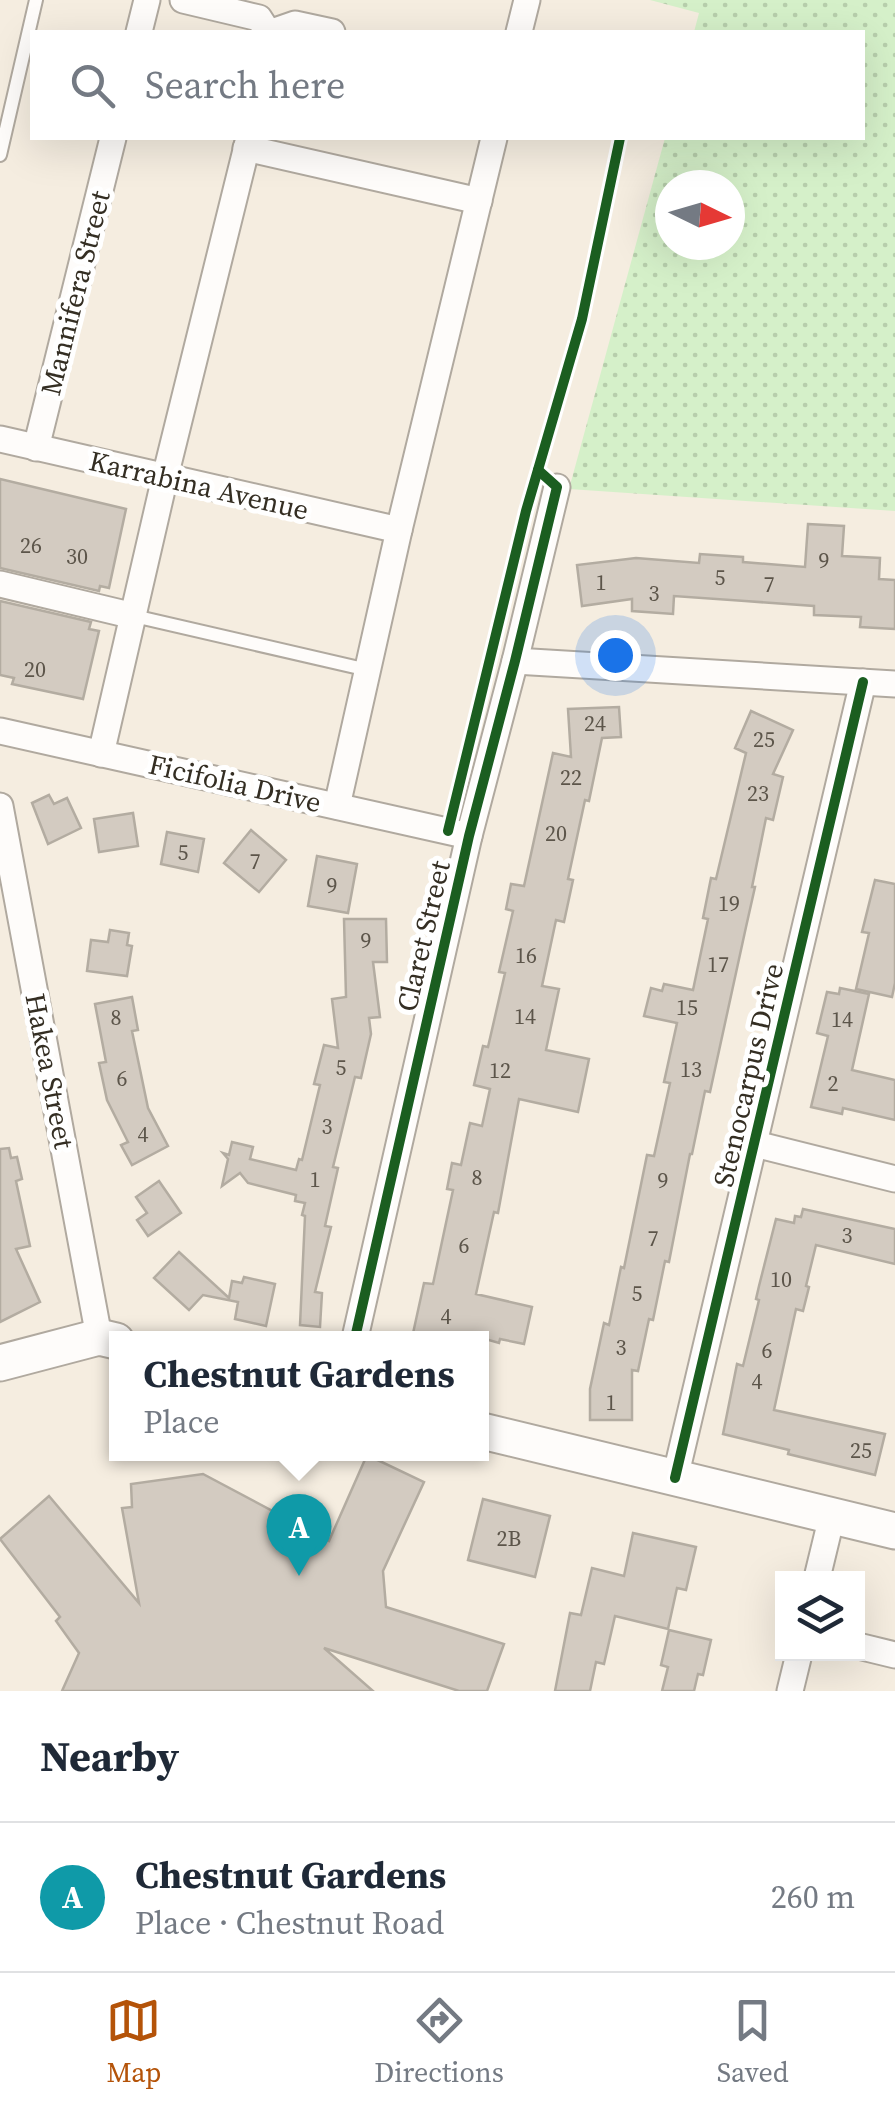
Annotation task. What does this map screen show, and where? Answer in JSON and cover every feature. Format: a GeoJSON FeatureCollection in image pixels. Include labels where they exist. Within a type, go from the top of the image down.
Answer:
{"type":"FeatureCollection","features":[{"type":"Feature","properties":{"kind":"street"},"geometry":{"type":"LineString","coordinates":[[140,30],[147,0]]}},
{"type":"Feature","properties":{"kind":"street"},"geometry":{"type":"LineString","coordinates":[[183,0],[259,18],[268,30]]}},
{"type":"Feature","properties":{"kind":"street"},"geometry":{"type":"LineString","coordinates":[[520,30],[527,0]]}},
{"type":"Feature","properties":{"kind":"street"},"geometry":{"type":"LineString","coordinates":[[276,30],[296,24],[323,30]]}},
{"type":"Feature","properties":{"kind":"street","name":"Mannifera Street"},"geometry":{"type":"LineString","coordinates":[[36,448],[113,140]]}},
{"type":"Feature","properties":{"kind":"street"},"geometry":{"type":"LineString","coordinates":[[337,806],[494,140]]}},
{"type":"Feature","properties":{"kind":"street"},"geometry":{"type":"LineString","coordinates":[[102,754],[165,477],[248,143],[479,201]]}},
{"type":"Feature","properties":{"kind":"street","name":"Karrabina Avenue"},"geometry":{"type":"LineString","coordinates":[[0,440],[399,530]]}},
{"type":"Feature","properties":{"kind":"street","name":"Claret Street"},"geometry":{"type":"LineString","coordinates":[[356,1331],[469,836],[557,487]]}},
{"type":"Feature","properties":{"kind":"street"},"geometry":{"type":"LineString","coordinates":[[0,584],[134,616]]}},
{"type":"Feature","properties":{"kind":"street"},"geometry":{"type":"LineString","coordinates":[[515,661],[895,684]]}},
{"type":"Feature","properties":{"kind":"street","name":"Stenocarpus Drive"},"geometry":{"type":"LineString","coordinates":[[675,1478],[864,682]]}},
{"type":"Feature","properties":{"kind":"street","name":"Ficifolia Drive"},"geometry":{"type":"LineString","coordinates":[[0,731],[469,836]]}},
{"type":"Feature","properties":{"kind":"street","name":"Hakea Street"},"geometry":{"type":"LineString","coordinates":[[0,806],[108,1339]]}},
{"type":"Feature","properties":{"kind":"street"},"geometry":{"type":"LineString","coordinates":[[755,1144],[895,1179]]}},
{"type":"Feature","properties":{"kind":"street"},"geometry":{"type":"LineString","coordinates":[[0,1362],[108,1339]]}},
{"type":"Feature","properties":{"kind":"street"},"geometry":{"type":"LineString","coordinates":[[489,1433],[895,1531]]}},
{"type":"Feature","properties":{"kind":"street"},"geometry":{"type":"LineString","coordinates":[[819,1571],[832,1516]]}},
{"type":"Feature","properties":{"kind":"street"},"geometry":{"type":"LineString","coordinates":[[865,1648],[895,1655]]}},
{"type":"Feature","properties":{"kind":"street"},"geometry":{"type":"LineString","coordinates":[[790,1691],[797,1661]]}},
{"type":"Feature","properties":{"kind":"lane"},"geometry":{"type":"LineString","coordinates":[[0,154],[36,0]]}},
{"type":"Feature","properties":{"kind":"lane"},"geometry":{"type":"LineString","coordinates":[[134,616],[368,670]]}},
{"type":"Feature","properties":{"kind":"green space"},"geometry":{"type":"Polygon","coordinates":[[[650,0],[895,0],[895,511],[569,489],[655,175],[655,260],[745,260],[745,170],[656,170],[664,140],[865,140],[865,30],[695,30],[699,13],[650,0]]]}},
{"type":"Feature","properties":{"kind":"building"},"geometry":{"type":"Polygon","coordinates":[[[0,479],[126,509],[109,588],[100,586],[99,591],[0,568],[0,479]]]}},
{"type":"Feature","properties":{"kind":"building"},"geometry":{"type":"Polygon","coordinates":[[[808,524],[844,526],[842,556],[880,558],[879,579],[895,580],[895,629],[860,627],[861,617],[814,615],[814,606],[674,596],[673,614],[632,611],[632,599],[582,606],[577,565],[636,558],[699,563],[700,554],[805,567],[808,524]]]}},
{"type":"Feature","properties":{"kind":"building"},"geometry":{"type":"Polygon","coordinates":[[[0,601],[91,622],[89,629],[99,631],[83,699],[12,684],[14,678],[0,675],[0,601]]]}},
{"type":"Feature","properties":{"kind":"building"},"geometry":{"type":"Polygon","coordinates":[[[619,707],[621,737],[602,738],[568,879],[573,880],[564,922],[556,920],[542,986],[559,989],[546,1050],[589,1059],[578,1112],[519,1099],[498,1213],[494,1212],[476,1294],[532,1307],[524,1344],[489,1340],[489,1331],[414,1331],[424,1283],[433,1284],[453,1190],[447,1189],[452,1163],[461,1165],[470,1123],[482,1126],[490,1089],[474,1085],[483,1046],[488,1047],[505,973],[499,972],[513,911],[506,909],[511,884],[524,886],[553,753],[571,757],[568,709],[619,707]]]}},
{"type":"Feature","properties":{"kind":"building"},"geometry":{"type":"Polygon","coordinates":[[[751,711],[793,730],[773,774],[783,777],[773,820],[766,818],[755,887],[710,1092],[705,1091],[690,1154],[669,1262],[665,1261],[638,1371],[632,1370],[632,1420],[590,1420],[590,1389],[604,1323],[609,1325],[647,1155],[654,1156],[670,1083],[664,1082],[677,1023],[644,1016],[651,988],[662,991],[664,984],[693,990],[708,919],[703,918],[711,878],[716,879],[746,753],[735,748],[751,711]]]}},
{"type":"Feature","properties":{"kind":"building"},"geometry":{"type":"Polygon","coordinates":[[[49,795],[54,804],[67,798],[81,828],[48,844],[32,803],[49,795]]]}},
{"type":"Feature","properties":{"kind":"building"},"geometry":{"type":"Polygon","coordinates":[[[133,813],[138,846],[99,852],[94,819],[133,813]]]}},
{"type":"Feature","properties":{"kind":"building"},"geometry":{"type":"Polygon","coordinates":[[[251,830],[286,860],[259,892],[224,863],[251,830]]]}},
{"type":"Feature","properties":{"kind":"building"},"geometry":{"type":"Polygon","coordinates":[[[167,832],[204,839],[198,872],[161,864],[167,832]]]}},
{"type":"Feature","properties":{"kind":"building"},"geometry":{"type":"Polygon","coordinates":[[[317,856],[357,864],[348,913],[308,906],[317,856]]]}},
{"type":"Feature","properties":{"kind":"building"},"geometry":{"type":"Polygon","coordinates":[[[875,880],[895,884],[892,997],[856,989],[869,933],[862,932],[875,880]]]}},
{"type":"Feature","properties":{"kind":"building"},"geometry":{"type":"Polygon","coordinates":[[[344,919],[386,919],[387,962],[373,962],[380,1017],[369,1018],[371,1034],[361,1078],[355,1077],[333,1167],[338,1168],[325,1226],[331,1227],[315,1292],[322,1293],[320,1327],[300,1325],[305,1203],[295,1201],[296,1195],[248,1183],[240,1173],[222,1186],[228,1159],[223,1153],[229,1155],[232,1142],[253,1147],[250,1159],[296,1170],[299,1159],[302,1160],[320,1085],[314,1084],[324,1045],[338,1048],[332,999],[346,997],[344,919]]]}},
{"type":"Feature","properties":{"kind":"building"},"geometry":{"type":"Polygon","coordinates":[[[110,930],[129,933],[127,945],[132,946],[127,976],[87,971],[91,940],[108,942],[110,930]]]}},
{"type":"Feature","properties":{"kind":"building"},"geometry":{"type":"Polygon","coordinates":[[[840,988],[869,994],[852,1070],[895,1080],[895,1120],[843,1108],[842,1114],[811,1107],[828,1036],[817,1033],[827,992],[839,994],[840,988]]]}},
{"type":"Feature","properties":{"kind":"building"},"geometry":{"type":"Polygon","coordinates":[[[132,997],[138,1030],[132,1031],[148,1108],[168,1146],[132,1165],[121,1145],[128,1142],[107,1100],[99,1063],[106,1062],[95,1004],[132,997]]]}},
{"type":"Feature","properties":{"kind":"building"},"geometry":{"type":"Polygon","coordinates":[[[9,1148],[11,1158],[17,1157],[22,1179],[16,1181],[30,1246],[16,1249],[40,1302],[0,1322],[0,1149],[9,1148]]]}},
{"type":"Feature","properties":{"kind":"building"},"geometry":{"type":"Polygon","coordinates":[[[159,1181],[181,1213],[148,1236],[137,1220],[147,1213],[136,1197],[159,1181]]]}},
{"type":"Feature","properties":{"kind":"building"},"geometry":{"type":"Polygon","coordinates":[[[803,1209],[895,1229],[895,1264],[816,1245],[803,1311],[796,1309],[774,1410],[885,1434],[875,1475],[723,1434],[737,1364],[743,1366],[776,1219],[794,1223],[803,1209]]]}},
{"type":"Feature","properties":{"kind":"building"},"geometry":{"type":"Polygon","coordinates":[[[179,1252],[229,1298],[232,1281],[242,1283],[244,1277],[275,1284],[266,1326],[235,1319],[238,1302],[203,1295],[189,1310],[154,1278],[179,1252]]]}},
{"type":"Feature","properties":{"kind":"building"},"geometry":{"type":"Polygon","coordinates":[[[364,1461],[380,1461],[424,1482],[383,1571],[386,1607],[504,1644],[487,1691],[459,1691],[324,1648],[373,1691],[62,1691],[79,1653],[56,1621],[60,1617],[0,1539],[49,1496],[139,1603],[122,1508],[132,1507],[131,1484],[203,1474],[329,1541],[364,1461]]]}},
{"type":"Feature","properties":{"kind":"building"},"geometry":{"type":"Polygon","coordinates":[[[483,1499],[550,1516],[535,1577],[468,1560],[483,1499]]]}},
{"type":"Feature","properties":{"kind":"building"},"geometry":{"type":"Polygon","coordinates":[[[633,1533],[696,1547],[686,1590],[677,1588],[668,1629],[615,1616],[604,1664],[596,1662],[590,1691],[555,1691],[570,1613],[581,1615],[592,1568],[624,1576],[633,1533]]]}},
{"type":"Feature","properties":{"kind":"building"},"geometry":{"type":"Polygon","coordinates":[[[669,1630],[711,1640],[703,1675],[698,1674],[694,1691],[662,1691],[668,1667],[661,1665],[669,1630]]]}},
{"type":"Feature","properties":{"kind":"cycle path"},"geometry":{"type":"LineString","coordinates":[[448,831],[526,511],[582,319],[620,140]]}},
{"type":"Feature","properties":{"kind":"cycle path"},"geometry":{"type":"LineString","coordinates":[[357,1331],[469,836],[557,487],[538,470]]}},
{"type":"Feature","properties":{"kind":"cycle path"},"geometry":{"type":"LineString","coordinates":[[675,1478],[863,682]]}},
{"type":"Feature","properties":{"kind":"place","name":"Chestnut Gardens"},"geometry":{"type":"Point","coordinates":[299,1576]}}]}
